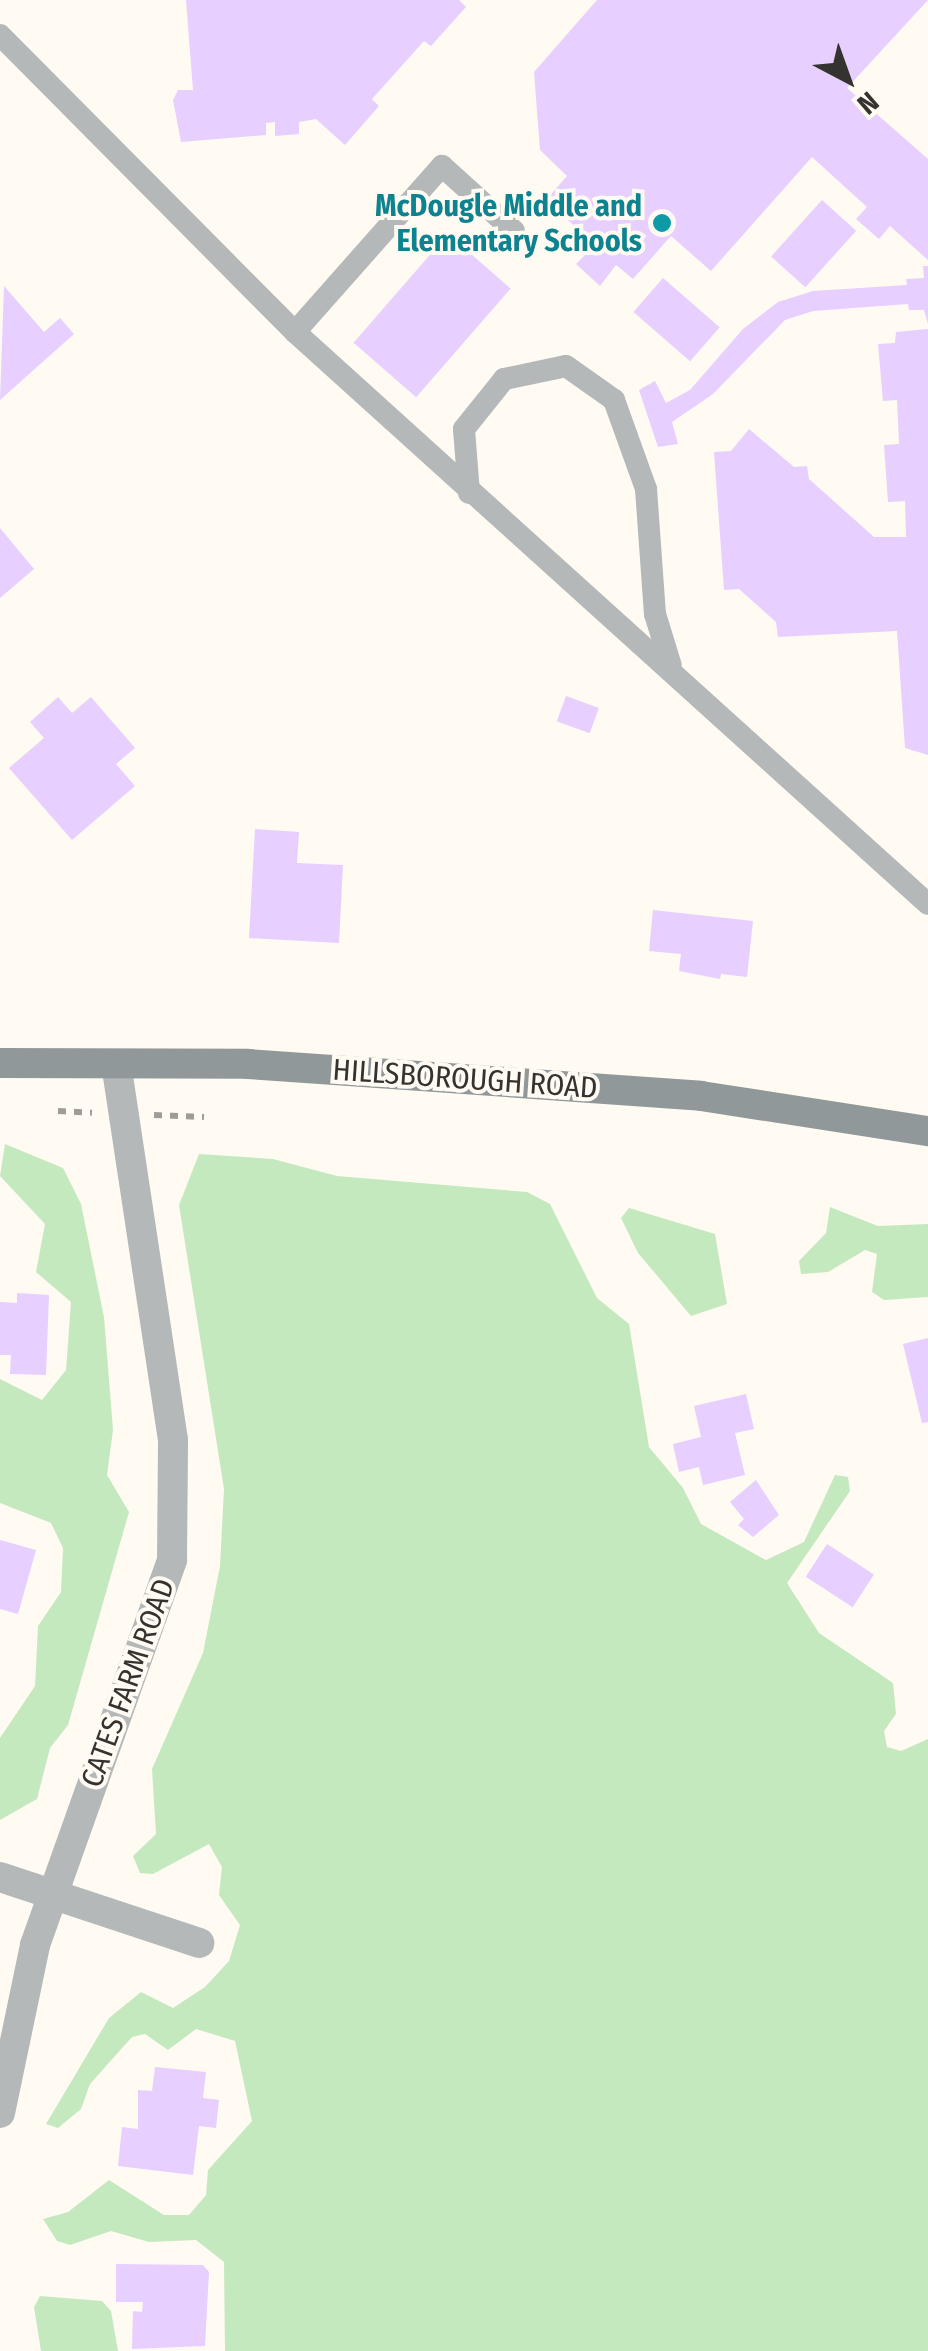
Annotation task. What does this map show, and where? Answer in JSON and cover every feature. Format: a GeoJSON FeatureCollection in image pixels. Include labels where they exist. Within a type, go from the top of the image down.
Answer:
{"type":"FeatureCollection","features":[{"type":"Feature","properties":{"kind":"main road","name":"HILLSBOROUGH ROAD"},"geometry":{"type":"LineString","coordinates":[[0,1063],[248,1064],[701,1096],[928,1131]]}},
{"type":"Feature","properties":{"kind":"street","name":"CATES FARM ROAD"},"geometry":{"type":"LineString","coordinates":[[0,2113],[35,1945],[161,1602],[175,1518],[173,1440],[116,1065]]}},
{"type":"Feature","properties":{"kind":"street"},"geometry":{"type":"LineString","coordinates":[[0,1877],[199,1943]]}},
{"type":"Feature","properties":{"kind":"lane"},"geometry":{"type":"LineString","coordinates":[[0,35],[296,332],[928,904]]}},
{"type":"Feature","properties":{"kind":"lane"},"geometry":{"type":"LineString","coordinates":[[296,332],[442,166],[514,231]]}},
{"type":"Feature","properties":{"kind":"lane"},"geometry":{"type":"LineString","coordinates":[[469,492],[464,430],[504,379],[566,366],[614,400],[632,436],[646,489],[655,614],[671,668]]}},
{"type":"Feature","properties":{"kind":"green space"},"geometry":{"type":"Polygon","coordinates":[[[5,1144],[63,1168],[81,1204],[104,1317],[113,1430],[107,1475],[129,1512],[68,1725],[50,1748],[37,1799],[0,1820],[0,1738],[35,1686],[38,1626],[61,1592],[63,1548],[51,1523],[0,1503],[0,1379],[42,1400],[66,1370],[71,1302],[36,1272],[45,1224],[0,1176],[5,1144]]]}},
{"type":"Feature","properties":{"kind":"green space"},"geometry":{"type":"Polygon","coordinates":[[[199,1154],[273,1159],[337,1176],[527,1192],[550,1204],[597,1298],[629,1324],[649,1447],[683,1488],[701,1524],[766,1560],[804,1542],[835,1475],[848,1477],[850,1491],[787,1583],[819,1633],[893,1683],[896,1714],[884,1731],[887,1747],[901,1751],[928,1739],[928,2351],[225,2351],[224,2262],[196,2240],[149,2242],[111,2231],[70,2245],[57,2241],[43,2219],[68,2212],[109,2180],[164,2215],[189,2215],[206,2195],[208,2170],[252,2121],[235,2041],[196,2029],[168,2050],[145,2034],[132,2037],[90,2084],[81,2109],[58,2128],[46,2124],[109,2018],[141,1992],[173,2008],[205,1987],[229,1961],[240,1925],[219,1895],[222,1867],[209,1844],[153,1874],[140,1873],[133,1856],[156,1834],[152,1769],[203,1653],[220,1566],[224,1489],[179,1205],[199,1154]]]}},
{"type":"Feature","properties":{"kind":"green space"},"geometry":{"type":"Polygon","coordinates":[[[830,1207],[878,1226],[928,1224],[928,1297],[884,1300],[872,1292],[877,1254],[865,1250],[828,1272],[801,1274],[799,1261],[826,1233],[830,1207]]]}},
{"type":"Feature","properties":{"kind":"green space"},"geometry":{"type":"Polygon","coordinates":[[[629,1208],[715,1234],[727,1304],[691,1316],[638,1253],[621,1218],[629,1208]]]}},
{"type":"Feature","properties":{"kind":"green space"},"geometry":{"type":"Polygon","coordinates":[[[40,2296],[102,2301],[111,2311],[118,2351],[41,2351],[34,2307],[40,2296]]]}},
{"type":"Feature","properties":{"kind":"building","name":"McDougle Middle and Elementary Schools"},"geometry":{"type":"Polygon","coordinates":[[[186,0],[459,0],[466,7],[431,46],[424,41],[372,99],[379,106],[345,145],[316,119],[299,122],[299,134],[275,136],[275,122],[266,123],[266,135],[181,142],[173,100],[178,90],[193,90],[186,0]]]}},
{"type":"Feature","properties":{"kind":"building","name":"McDougle Middle and Elementary Schools"},"geometry":{"type":"Polygon","coordinates":[[[597,0],[928,0],[847,88],[928,159],[928,260],[890,226],[879,239],[856,219],[867,207],[812,157],[711,271],[671,236],[633,279],[616,265],[600,286],[576,264],[595,245],[546,200],[567,176],[540,150],[534,72],[597,0]]]}},
{"type":"Feature","properties":{"kind":"building"},"geometry":{"type":"Polygon","coordinates":[[[822,200],[856,231],[805,287],[771,256],[822,200]]]}},
{"type":"Feature","properties":{"kind":"building"},"geometry":{"type":"Polygon","coordinates":[[[448,234],[511,288],[416,397],[354,343],[448,234]]]}},
{"type":"Feature","properties":{"kind":"building"},"geometry":{"type":"Polygon","coordinates":[[[923,266],[928,266],[928,324],[924,310],[909,310],[908,304],[813,311],[785,320],[713,394],[672,422],[678,444],[658,447],[639,390],[655,381],[666,403],[690,390],[743,329],[778,302],[813,291],[907,285],[906,279],[924,278],[923,266]]]}},
{"type":"Feature","properties":{"kind":"building"},"geometry":{"type":"Polygon","coordinates":[[[663,278],[720,327],[690,361],[633,312],[663,278]]]}},
{"type":"Feature","properties":{"kind":"building"},"geometry":{"type":"Polygon","coordinates":[[[4,286],[44,332],[60,318],[74,334],[0,400],[4,286]]]}},
{"type":"Feature","properties":{"kind":"building"},"geometry":{"type":"Polygon","coordinates":[[[928,329],[928,755],[905,748],[897,631],[778,637],[776,622],[739,589],[724,590],[714,452],[731,451],[749,429],[794,467],[807,466],[809,479],[874,537],[906,537],[905,501],[888,502],[884,445],[899,444],[897,400],[883,401],[878,344],[895,343],[896,332],[928,329]]]}},
{"type":"Feature","properties":{"kind":"building"},"geometry":{"type":"Polygon","coordinates":[[[0,528],[34,569],[0,598],[0,528]]]}},
{"type":"Feature","properties":{"kind":"building"},"geometry":{"type":"Polygon","coordinates":[[[566,696],[599,708],[590,733],[557,721],[566,696]]]}},
{"type":"Feature","properties":{"kind":"building"},"geometry":{"type":"Polygon","coordinates":[[[58,697],[72,713],[91,697],[135,748],[116,764],[135,786],[72,840],[9,768],[44,738],[30,722],[58,697]]]}},
{"type":"Feature","properties":{"kind":"building"},"geometry":{"type":"Polygon","coordinates":[[[255,829],[299,832],[297,863],[343,865],[339,943],[249,938],[255,829]]]}},
{"type":"Feature","properties":{"kind":"building"},"geometry":{"type":"Polygon","coordinates":[[[653,910],[753,921],[747,977],[721,974],[720,979],[679,971],[681,954],[649,951],[653,910]]]}},
{"type":"Feature","properties":{"kind":"building"},"geometry":{"type":"Polygon","coordinates":[[[17,1293],[49,1295],[46,1375],[10,1374],[11,1355],[0,1355],[0,1302],[17,1303],[17,1293]]]}},
{"type":"Feature","properties":{"kind":"building"},"geometry":{"type":"Polygon","coordinates":[[[928,1338],[928,1422],[922,1423],[903,1344],[928,1338]]]}},
{"type":"Feature","properties":{"kind":"building"},"geometry":{"type":"Polygon","coordinates":[[[746,1394],[754,1429],[735,1433],[745,1475],[703,1485],[699,1467],[679,1472],[673,1444],[701,1437],[694,1406],[746,1394]]]}},
{"type":"Feature","properties":{"kind":"building"},"geometry":{"type":"Polygon","coordinates":[[[756,1480],[779,1515],[753,1537],[738,1525],[744,1519],[730,1502],[756,1480]]]}},
{"type":"Feature","properties":{"kind":"building"},"geometry":{"type":"Polygon","coordinates":[[[0,1540],[36,1550],[18,1614],[0,1609],[0,1540]]]}},
{"type":"Feature","properties":{"kind":"building"},"geometry":{"type":"Polygon","coordinates":[[[827,1544],[874,1574],[853,1607],[806,1577],[827,1544]]]}},
{"type":"Feature","properties":{"kind":"building"},"geometry":{"type":"Polygon","coordinates":[[[155,2067],[206,2072],[203,2098],[219,2100],[216,2128],[199,2126],[193,2175],[118,2166],[122,2127],[138,2129],[138,2090],[152,2091],[155,2067]]]}},
{"type":"Feature","properties":{"kind":"building"},"geometry":{"type":"Polygon","coordinates":[[[116,2264],[203,2265],[209,2272],[205,2346],[132,2349],[133,2311],[142,2312],[143,2302],[116,2302],[116,2264]]]}},
{"type":"Feature","properties":{"kind":"place","name":"McDougle Middle and Elementary Schools"},"geometry":{"type":"Point","coordinates":[662,223]}}]}
